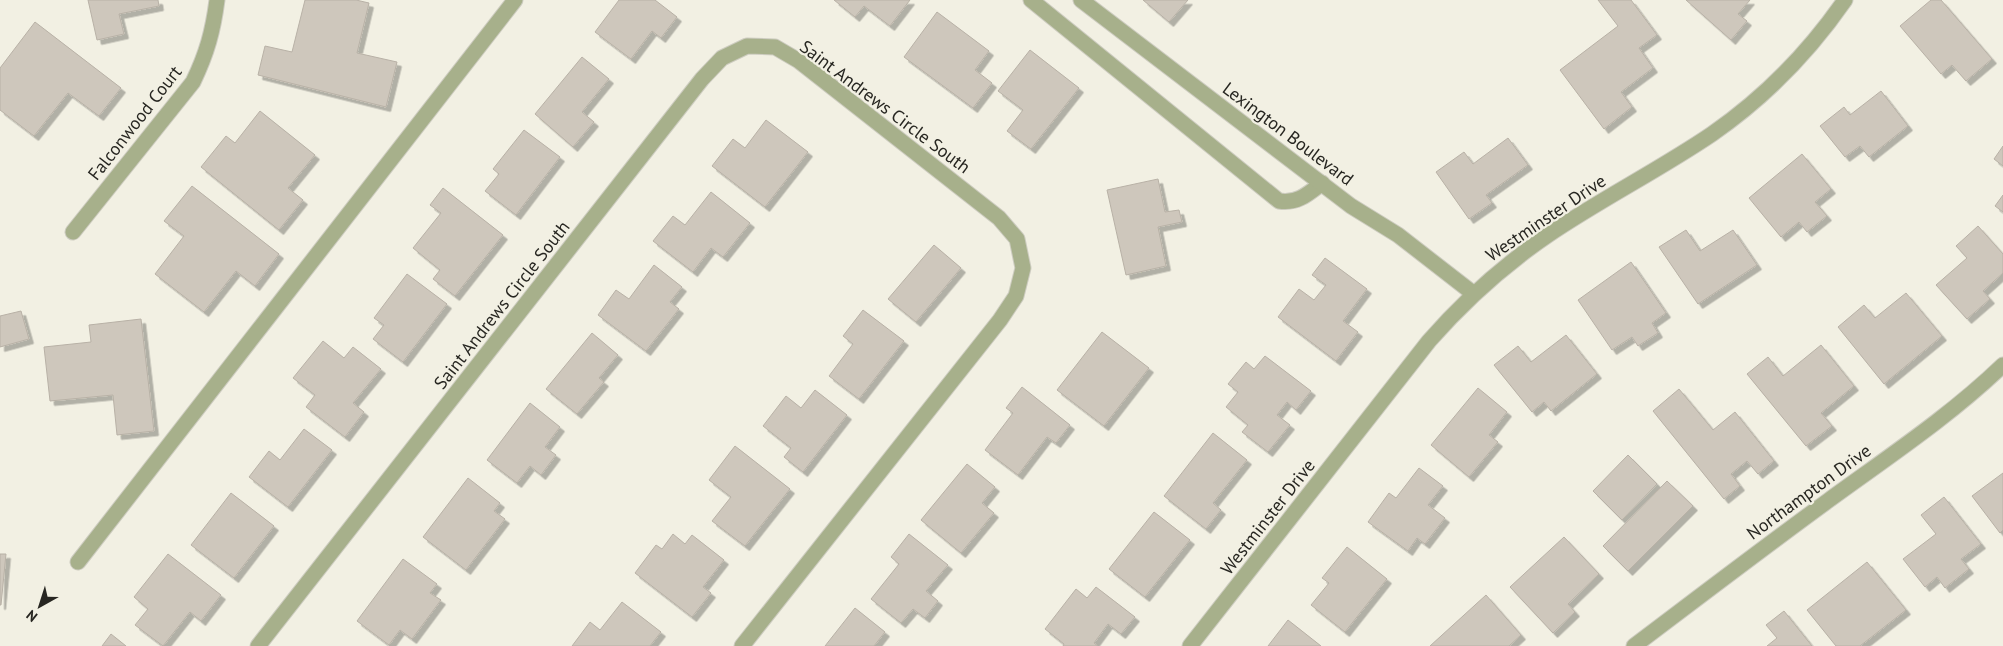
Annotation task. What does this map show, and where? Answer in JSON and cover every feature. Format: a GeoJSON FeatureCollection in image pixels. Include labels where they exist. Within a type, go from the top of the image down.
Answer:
{"type":"FeatureCollection","features":[{"type":"Feature","properties":{"kind":"street","name":"Falconwood Court"},"geometry":{"type":"LineString","coordinates":[[73,232],[193,82],[205,58],[211,40],[217,0]]}},
{"type":"Feature","properties":{"kind":"street"},"geometry":{"type":"LineString","coordinates":[[78,562],[515,0]]}},
{"type":"Feature","properties":{"kind":"street"},"geometry":{"type":"LineString","coordinates":[[1031,0],[1279,201],[1290,203],[1302,198],[1322,183]]}},
{"type":"Feature","properties":{"kind":"street","name":"Lexington Boulevard"},"geometry":{"type":"LineString","coordinates":[[1082,0],[1351,206],[1398,235],[1474,294]]}},
{"type":"Feature","properties":{"kind":"street","name":"Westminster Drive"},"geometry":{"type":"LineString","coordinates":[[1190,646],[1430,341],[1474,294],[1496,274],[1548,235],[1712,133],[1765,91],[1807,49],[1845,0]]}},
{"type":"Feature","properties":{"kind":"street","name":"Saint Andrews Circle South"},"geometry":{"type":"LineString","coordinates":[[258,646],[702,80],[722,58],[747,46],[775,47],[799,61],[999,218],[1017,239],[1023,268],[1016,296],[1000,320],[742,646]]}},
{"type":"Feature","properties":{"kind":"street","name":"Northampton Drive"},"geometry":{"type":"LineString","coordinates":[[1634,646],[1928,428],[1981,386],[2003,365]]}},
{"type":"Feature","properties":{"kind":"building"},"geometry":{"type":"Polygon","coordinates":[[[88,0],[158,0],[159,6],[119,14],[124,34],[97,40],[88,0]]]}},
{"type":"Feature","properties":{"kind":"building"},"geometry":{"type":"Polygon","coordinates":[[[305,0],[356,0],[369,3],[357,53],[397,62],[386,107],[258,75],[265,46],[292,52],[305,0]]]}},
{"type":"Feature","properties":{"kind":"building"},"geometry":{"type":"Polygon","coordinates":[[[619,0],[655,0],[677,17],[661,38],[652,31],[631,59],[595,32],[619,0]]]}},
{"type":"Feature","properties":{"kind":"building"},"geometry":{"type":"Polygon","coordinates":[[[834,0],[910,0],[890,26],[864,6],[855,17],[834,0]]]}},
{"type":"Feature","properties":{"kind":"building"},"geometry":{"type":"Polygon","coordinates":[[[1143,0],[1188,0],[1169,22],[1143,0]]]}},
{"type":"Feature","properties":{"kind":"building"},"geometry":{"type":"Polygon","coordinates":[[[1598,0],[1631,0],[1657,35],[1639,48],[1653,68],[1621,92],[1632,107],[1604,129],[1560,70],[1618,26],[1598,0]]]}},
{"type":"Feature","properties":{"kind":"building"},"geometry":{"type":"Polygon","coordinates":[[[1686,0],[1750,0],[1738,14],[1747,21],[1731,40],[1686,0]]]}},
{"type":"Feature","properties":{"kind":"building"},"geometry":{"type":"Polygon","coordinates":[[[1931,0],[1941,0],[1992,59],[1966,81],[1952,65],[1941,74],[1900,26],[1931,0]]]}},
{"type":"Feature","properties":{"kind":"building"},"geometry":{"type":"Polygon","coordinates":[[[937,12],[989,51],[975,70],[992,83],[973,108],[904,57],[937,12]]]}},
{"type":"Feature","properties":{"kind":"building"},"geometry":{"type":"Polygon","coordinates":[[[35,22],[121,88],[99,116],[68,93],[34,136],[0,110],[0,68],[35,22]]]}},
{"type":"Feature","properties":{"kind":"building"},"geometry":{"type":"Polygon","coordinates":[[[1030,50],[1079,88],[1031,149],[1007,131],[1023,110],[998,91],[1030,50]]]}},
{"type":"Feature","properties":{"kind":"building"},"geometry":{"type":"Polygon","coordinates":[[[582,57],[609,79],[582,112],[594,122],[573,147],[535,114],[582,57]]]}},
{"type":"Feature","properties":{"kind":"building"},"geometry":{"type":"Polygon","coordinates":[[[1881,91],[1908,126],[1869,157],[1860,146],[1845,157],[1820,126],[1844,107],[1850,115],[1881,91]]]}},
{"type":"Feature","properties":{"kind":"building"},"geometry":{"type":"Polygon","coordinates":[[[260,111],[315,155],[288,188],[303,200],[279,230],[201,167],[226,136],[235,143],[260,111]]]}},
{"type":"Feature","properties":{"kind":"building"},"geometry":{"type":"Polygon","coordinates":[[[766,120],[808,152],[765,207],[712,166],[733,139],[745,148],[766,120]]]}},
{"type":"Feature","properties":{"kind":"building"},"geometry":{"type":"Polygon","coordinates":[[[524,130],[560,157],[516,215],[485,191],[499,174],[493,169],[524,130]]]}},
{"type":"Feature","properties":{"kind":"building"},"geometry":{"type":"Polygon","coordinates":[[[1508,138],[1528,165],[1486,195],[1492,203],[1469,219],[1436,172],[1464,152],[1473,164],[1508,138]]]}},
{"type":"Feature","properties":{"kind":"building"},"geometry":{"type":"Polygon","coordinates":[[[2003,146],[2003,166],[1994,159],[2003,146]]]}},
{"type":"Feature","properties":{"kind":"building"},"geometry":{"type":"Polygon","coordinates":[[[1802,154],[1831,189],[1815,202],[1827,216],[1807,232],[1799,222],[1781,237],[1749,198],[1802,154]]]}},
{"type":"Feature","properties":{"kind":"building"},"geometry":{"type":"Polygon","coordinates":[[[1158,179],[1165,212],[1179,210],[1182,222],[1158,227],[1166,266],[1126,275],[1107,190],[1158,179]]]}},
{"type":"Feature","properties":{"kind":"building"},"geometry":{"type":"Polygon","coordinates":[[[192,186],[279,254],[255,286],[236,271],[204,312],[155,274],[184,236],[164,221],[192,186]]]}},
{"type":"Feature","properties":{"kind":"building"},"geometry":{"type":"Polygon","coordinates":[[[443,188],[503,235],[455,296],[433,279],[440,270],[413,248],[441,213],[430,205],[443,188]]]}},
{"type":"Feature","properties":{"kind":"building"},"geometry":{"type":"Polygon","coordinates":[[[711,192],[750,223],[723,257],[711,248],[693,272],[653,241],[673,216],[685,225],[711,192]]]}},
{"type":"Feature","properties":{"kind":"building"},"geometry":{"type":"Polygon","coordinates":[[[2003,195],[2003,212],[1995,206],[2003,195]]]}},
{"type":"Feature","properties":{"kind":"building"},"geometry":{"type":"Polygon","coordinates":[[[1978,226],[2003,254],[2003,273],[1983,291],[1990,299],[1967,319],[1936,285],[1967,258],[1956,246],[1978,226]]]}},
{"type":"Feature","properties":{"kind":"building"},"geometry":{"type":"Polygon","coordinates":[[[1686,230],[1700,251],[1733,230],[1757,265],[1698,304],[1659,247],[1686,230]]]}},
{"type":"Feature","properties":{"kind":"building"},"geometry":{"type":"Polygon","coordinates":[[[934,245],[961,268],[916,322],[888,299],[934,245]]]}},
{"type":"Feature","properties":{"kind":"building"},"geometry":{"type":"Polygon","coordinates":[[[1325,258],[1367,289],[1343,321],[1358,332],[1336,361],[1278,317],[1299,289],[1314,300],[1326,285],[1312,275],[1325,258]]]}},
{"type":"Feature","properties":{"kind":"building"},"geometry":{"type":"Polygon","coordinates":[[[1631,262],[1666,313],[1652,323],[1658,333],[1638,346],[1632,337],[1612,350],[1578,300],[1631,262]]]}},
{"type":"Feature","properties":{"kind":"building"},"geometry":{"type":"Polygon","coordinates":[[[654,265],[682,287],[670,302],[679,309],[646,351],[598,315],[616,290],[629,299],[654,265]]]}},
{"type":"Feature","properties":{"kind":"building"},"geometry":{"type":"Polygon","coordinates":[[[407,274],[447,304],[403,362],[373,339],[384,325],[374,318],[407,274]]]}},
{"type":"Feature","properties":{"kind":"building"},"geometry":{"type":"Polygon","coordinates":[[[1906,293],[1942,336],[1884,384],[1838,327],[1864,305],[1875,318],[1906,293]]]}},
{"type":"Feature","properties":{"kind":"building"},"geometry":{"type":"Polygon","coordinates":[[[863,310],[904,341],[859,399],[829,376],[853,344],[843,336],[863,310]]]}},
{"type":"Feature","properties":{"kind":"building"},"geometry":{"type":"Polygon","coordinates":[[[21,311],[29,339],[0,347],[0,316],[21,311]]]}},
{"type":"Feature","properties":{"kind":"building"},"geometry":{"type":"Polygon","coordinates":[[[141,319],[154,431],[117,435],[113,395],[50,401],[44,347],[91,342],[89,325],[141,319]]]}},
{"type":"Feature","properties":{"kind":"building"},"geometry":{"type":"Polygon","coordinates":[[[1102,332],[1149,368],[1104,426],[1057,390],[1102,332]]]}},
{"type":"Feature","properties":{"kind":"building"},"geometry":{"type":"Polygon","coordinates":[[[592,333],[618,355],[599,378],[604,382],[577,414],[546,389],[592,333]]]}},
{"type":"Feature","properties":{"kind":"building"},"geometry":{"type":"Polygon","coordinates":[[[1566,335],[1597,374],[1551,411],[1544,402],[1532,412],[1494,365],[1518,346],[1531,362],[1566,335]]]}},
{"type":"Feature","properties":{"kind":"building"},"geometry":{"type":"Polygon","coordinates":[[[323,341],[344,358],[353,347],[381,369],[353,403],[364,412],[345,437],[306,407],[315,395],[293,378],[323,341]]]}},
{"type":"Feature","properties":{"kind":"building"},"geometry":{"type":"Polygon","coordinates":[[[1821,345],[1854,386],[1821,413],[1832,426],[1806,446],[1747,374],[1768,357],[1783,376],[1821,345]]]}},
{"type":"Feature","properties":{"kind":"building"},"geometry":{"type":"Polygon","coordinates":[[[1265,356],[1311,391],[1296,410],[1287,402],[1277,415],[1290,425],[1268,452],[1242,432],[1248,425],[1226,407],[1238,392],[1228,384],[1246,362],[1254,369],[1265,356]]]}},
{"type":"Feature","properties":{"kind":"building"},"geometry":{"type":"Polygon","coordinates":[[[1022,387],[1070,425],[1056,443],[1047,437],[1018,475],[985,450],[1013,413],[1006,408],[1022,387]]]}},
{"type":"Feature","properties":{"kind":"building"},"geometry":{"type":"Polygon","coordinates":[[[1478,388],[1507,412],[1489,435],[1498,442],[1469,477],[1431,445],[1478,388]]]}},
{"type":"Feature","properties":{"kind":"building"},"geometry":{"type":"Polygon","coordinates":[[[1679,389],[1713,430],[1735,412],[1774,461],[1758,474],[1747,461],[1731,474],[1740,486],[1724,499],[1653,411],[1679,389]]]}},
{"type":"Feature","properties":{"kind":"building"},"geometry":{"type":"Polygon","coordinates":[[[815,390],[847,415],[803,472],[784,457],[791,448],[763,426],[786,396],[801,408],[815,390]]]}},
{"type":"Feature","properties":{"kind":"building"},"geometry":{"type":"Polygon","coordinates":[[[530,403],[560,427],[545,447],[556,455],[541,475],[530,466],[517,483],[487,460],[530,403]]]}},
{"type":"Feature","properties":{"kind":"building"},"geometry":{"type":"Polygon","coordinates":[[[304,429],[332,450],[288,507],[249,477],[269,451],[280,460],[304,429]]]}},
{"type":"Feature","properties":{"kind":"building"},"geometry":{"type":"Polygon","coordinates":[[[1213,433],[1247,460],[1213,503],[1221,510],[1206,529],[1164,496],[1213,433]]]}},
{"type":"Feature","properties":{"kind":"building"},"geometry":{"type":"Polygon","coordinates":[[[735,446],[790,489],[745,546],[712,521],[731,497],[709,480],[735,446]]]}},
{"type":"Feature","properties":{"kind":"building"},"geometry":{"type":"Polygon","coordinates":[[[1628,455],[1657,484],[1622,520],[1593,491],[1628,455]]]}},
{"type":"Feature","properties":{"kind":"building"},"geometry":{"type":"Polygon","coordinates":[[[967,464],[995,487],[982,503],[994,513],[961,553],[921,520],[967,464]]]}},
{"type":"Feature","properties":{"kind":"building"},"geometry":{"type":"Polygon","coordinates":[[[1419,468],[1443,486],[1428,505],[1445,518],[1425,544],[1417,538],[1408,551],[1368,522],[1389,493],[1396,498],[1419,468]]]}},
{"type":"Feature","properties":{"kind":"building"},"geometry":{"type":"Polygon","coordinates":[[[2003,473],[2003,530],[2000,533],[1972,496],[2003,473]]]}},
{"type":"Feature","properties":{"kind":"building"},"geometry":{"type":"Polygon","coordinates":[[[468,478],[500,503],[494,511],[505,519],[466,570],[423,537],[468,478]]]}},
{"type":"Feature","properties":{"kind":"building"},"geometry":{"type":"Polygon","coordinates":[[[1667,481],[1693,506],[1628,571],[1603,546],[1667,481]]]}},
{"type":"Feature","properties":{"kind":"building"},"geometry":{"type":"Polygon","coordinates":[[[231,493],[274,526],[234,578],[191,545],[231,493]]]}},
{"type":"Feature","properties":{"kind":"building"},"geometry":{"type":"Polygon","coordinates":[[[1944,497],[1981,544],[1961,559],[1969,569],[1945,588],[1937,577],[1925,587],[1903,559],[1936,534],[1921,515],[1944,497]]]}},
{"type":"Feature","properties":{"kind":"building"},"geometry":{"type":"Polygon","coordinates":[[[1154,512],[1190,540],[1145,597],[1109,569],[1154,512]]]}},
{"type":"Feature","properties":{"kind":"building"},"geometry":{"type":"Polygon","coordinates":[[[673,534],[685,544],[692,535],[724,560],[703,587],[711,593],[692,617],[635,573],[656,545],[662,549],[673,534]]]}},
{"type":"Feature","properties":{"kind":"building"},"geometry":{"type":"Polygon","coordinates":[[[909,534],[948,565],[926,591],[938,601],[925,618],[913,609],[901,623],[871,599],[899,564],[891,557],[909,534]]]}},
{"type":"Feature","properties":{"kind":"building"},"geometry":{"type":"Polygon","coordinates":[[[1564,537],[1599,574],[1568,604],[1575,612],[1553,633],[1510,587],[1564,537]]]}},
{"type":"Feature","properties":{"kind":"building"},"geometry":{"type":"Polygon","coordinates":[[[1347,547],[1387,579],[1345,632],[1311,605],[1329,583],[1322,578],[1347,547]]]}},
{"type":"Feature","properties":{"kind":"building"},"geometry":{"type":"Polygon","coordinates":[[[0,554],[6,554],[1,605],[0,605],[0,554]]]}},
{"type":"Feature","properties":{"kind":"building"},"geometry":{"type":"Polygon","coordinates":[[[168,554],[221,595],[201,621],[190,612],[163,646],[135,625],[148,609],[134,597],[168,554]]]}},
{"type":"Feature","properties":{"kind":"building"},"geometry":{"type":"Polygon","coordinates":[[[403,559],[437,584],[430,593],[441,600],[412,639],[400,630],[389,645],[357,621],[403,559]]]}},
{"type":"Feature","properties":{"kind":"building"},"geometry":{"type":"Polygon","coordinates":[[[1867,562],[1906,610],[1860,646],[1836,646],[1807,610],[1867,562]]]}},
{"type":"Feature","properties":{"kind":"building"},"geometry":{"type":"Polygon","coordinates":[[[1096,587],[1135,617],[1121,634],[1108,624],[1094,643],[1098,646],[1063,646],[1064,644],[1045,629],[1076,589],[1087,598],[1096,587]]]}},
{"type":"Feature","properties":{"kind":"building"},"geometry":{"type":"Polygon","coordinates":[[[1486,595],[1521,635],[1509,646],[1430,646],[1486,595]]]}},
{"type":"Feature","properties":{"kind":"building"},"geometry":{"type":"Polygon","coordinates":[[[622,602],[661,632],[650,646],[572,646],[590,622],[600,630],[622,602]]]}},
{"type":"Feature","properties":{"kind":"building"},"geometry":{"type":"Polygon","coordinates":[[[855,608],[885,632],[874,646],[825,646],[855,608]]]}},
{"type":"Feature","properties":{"kind":"building"},"geometry":{"type":"Polygon","coordinates":[[[1784,611],[1812,646],[1767,646],[1777,638],[1766,625],[1784,611]]]}},
{"type":"Feature","properties":{"kind":"building"},"geometry":{"type":"Polygon","coordinates":[[[1288,620],[1321,646],[1268,646],[1288,620]]]}},
{"type":"Feature","properties":{"kind":"building"},"geometry":{"type":"Polygon","coordinates":[[[111,634],[126,646],[102,646],[111,634]]]}}]}
